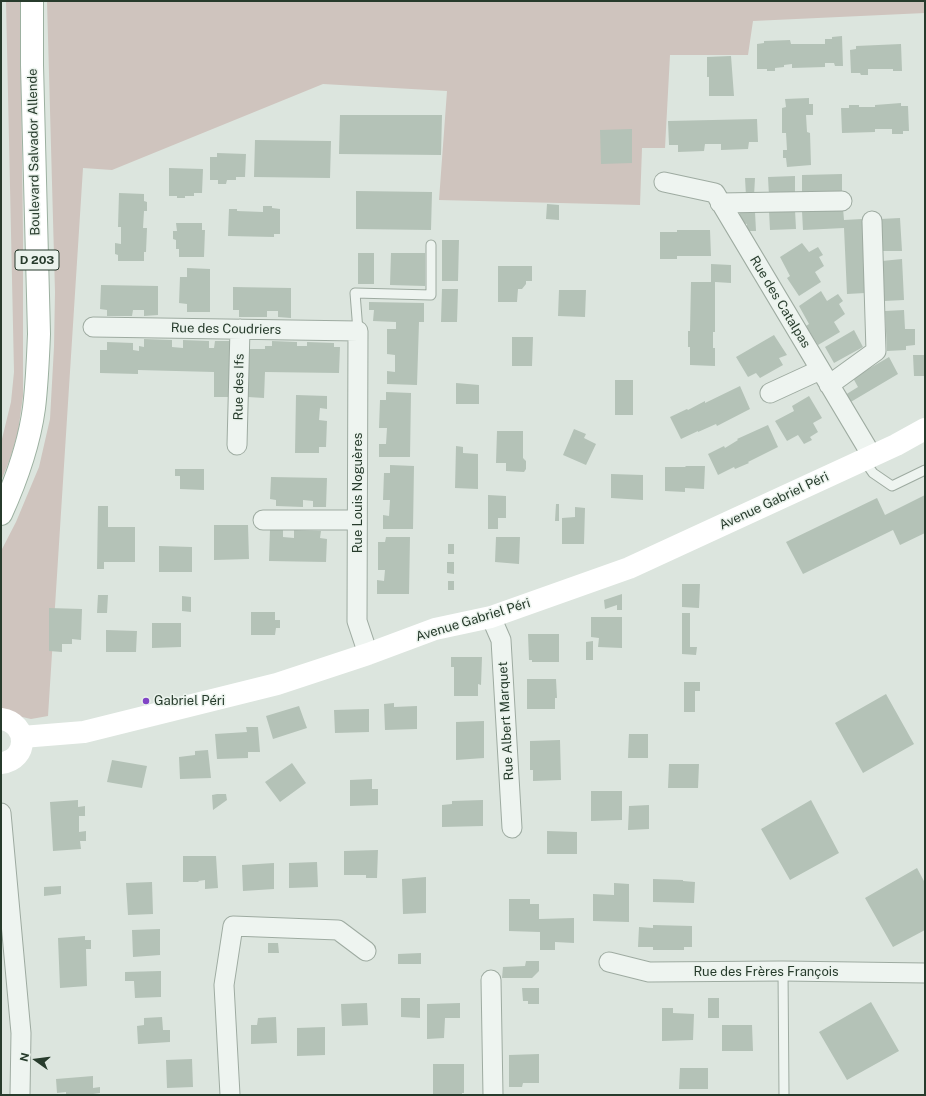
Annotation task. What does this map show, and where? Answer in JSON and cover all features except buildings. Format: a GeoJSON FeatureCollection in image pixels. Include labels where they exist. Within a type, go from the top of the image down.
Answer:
{"type":"FeatureCollection","features":[{"type":"Feature","properties":{"kind":"street","name":"Boulevard Salvador Allende"},"geometry":{"type":"LineString","coordinates":[[1,514],[11,493],[29,434],[34,409],[38,374],[39,334],[32,65],[32,1]]}},
{"type":"Feature","properties":{"kind":"street","name":"Rue des Catalpas"},"geometry":{"type":"LineString","coordinates":[[664,182],[715,193],[825,378],[867,458]]}},
{"type":"Feature","properties":{"kind":"street"},"geometry":{"type":"LineString","coordinates":[[720,203],[842,201]]}},
{"type":"Feature","properties":{"kind":"street"},"geometry":{"type":"LineString","coordinates":[[770,393],[825,378],[876,351],[872,221]]}},
{"type":"Feature","properties":{"kind":"street","name":"Rue des Coudriers"},"geometry":{"type":"LineString","coordinates":[[93,327],[358,331]]}},
{"type":"Feature","properties":{"kind":"street","name":"Rue des Ifs"},"geometry":{"type":"LineString","coordinates":[[238,445],[240,329]]}},
{"type":"Feature","properties":{"kind":"street","name":"Rue Louis Noguères"},"geometry":{"type":"LineString","coordinates":[[358,331],[357,621],[368,654]]}},
{"type":"Feature","properties":{"kind":"street","name":"Avenue Gabriel Péri"},"geometry":{"type":"LineString","coordinates":[[22,737],[84,732],[277,684],[368,654],[435,629],[491,617],[629,568],[896,445],[925,429]]}},
{"type":"Feature","properties":{"kind":"street"},"geometry":{"type":"LineString","coordinates":[[263,520],[358,520]]}},
{"type":"Feature","properties":{"kind":"street","name":"Rue Albert Marquet"},"geometry":{"type":"LineString","coordinates":[[491,617],[501,640],[512,828]]}},
{"type":"Feature","properties":{"kind":"street"},"geometry":{"type":"LineString","coordinates":[[1,719],[9,720],[15,724],[20,730],[22,737],[20,751],[16,757],[2,765]]}},
{"type":"Feature","properties":{"kind":"street"},"geometry":{"type":"LineString","coordinates":[[1,813],[21,1033],[20,1095]]}},
{"type":"Feature","properties":{"kind":"street"},"geometry":{"type":"LineString","coordinates":[[230,1095],[224,984],[233,926],[338,930],[366,951]]}},
{"type":"Feature","properties":{"kind":"street","name":"Rue des Frères François"},"geometry":{"type":"LineString","coordinates":[[609,962],[649,972],[783,971],[925,973]]}},
{"type":"Feature","properties":{"kind":"street"},"geometry":{"type":"LineString","coordinates":[[491,980],[493,1095]]}},
{"type":"Feature","properties":{"kind":"lane"},"geometry":{"type":"LineString","coordinates":[[27,1],[32,65]]}},
{"type":"Feature","properties":{"kind":"lane"},"geometry":{"type":"LineString","coordinates":[[358,331],[355,293],[431,295],[431,245]]}},
{"type":"Feature","properties":{"kind":"lane"},"geometry":{"type":"LineString","coordinates":[[867,458],[873,473],[892,486],[925,470]]}},
{"type":"Feature","properties":{"kind":"lane"},"geometry":{"type":"LineString","coordinates":[[783,971],[784,1095]]}},
{"type":"Feature","properties":{"kind":"shaded area"},"geometry":{"type":"Polygon","coordinates":[[[6,1],[20,1],[23,235],[23,396],[18,432],[10,459],[1,481],[1,443],[11,402],[14,372],[6,1]]]}},
{"type":"Feature","properties":{"kind":"shaded area"},"geometry":{"type":"Polygon","coordinates":[[[47,1],[925,1],[925,13],[753,21],[748,55],[670,55],[665,148],[642,148],[640,205],[439,200],[447,91],[323,84],[112,170],[83,168],[48,716],[31,719],[1,712],[1,551],[16,522],[39,467],[50,419],[55,292],[47,1]]]}},
{"type":"Feature","properties":{"kind":"place","name":"Gabriel Péri"},"geometry":{"type":"Point","coordinates":[146,701]}}]}
